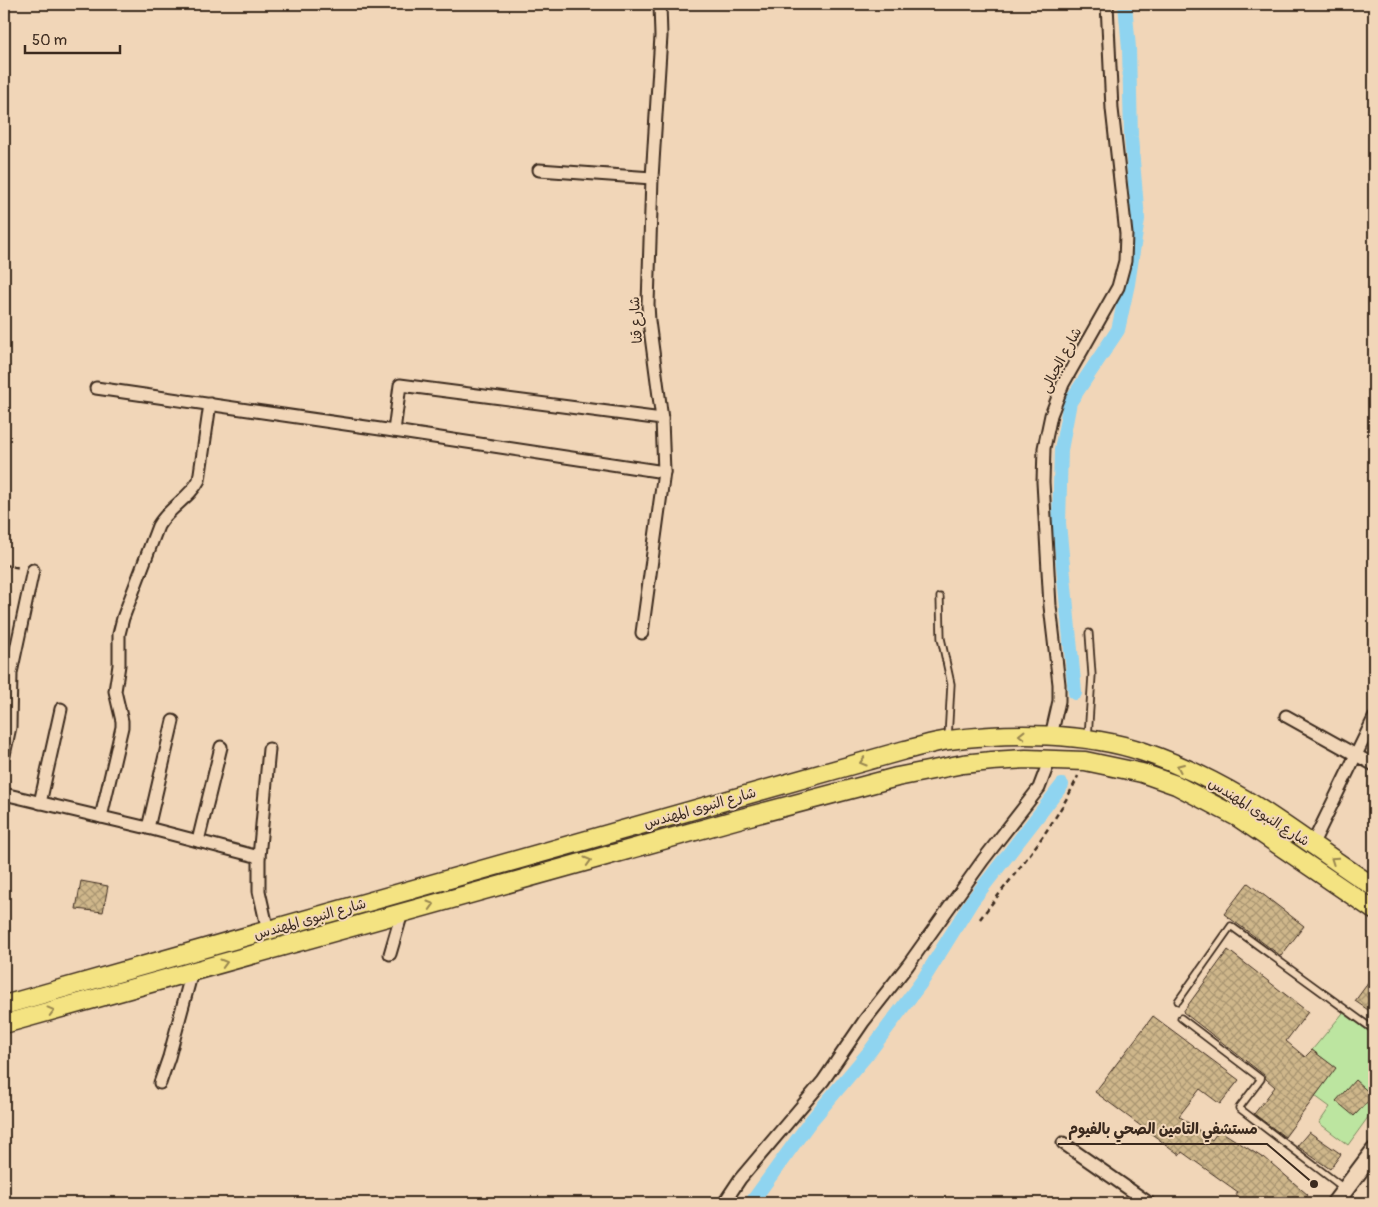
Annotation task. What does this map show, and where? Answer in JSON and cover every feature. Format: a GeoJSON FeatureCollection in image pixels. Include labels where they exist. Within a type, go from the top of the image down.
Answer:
{"type":"FeatureCollection","features":[{"type":"Feature","properties":{"kind":"main road","name":"شارع النبوى المهندس"},"geometry":{"type":"LineString","coordinates":[[4,1005],[736,797],[905,750],[948,740],[1011,735],[1051,736],[1088,740],[1143,751],[1202,776],[1246,800],[1374,887]]}},
{"type":"Feature","properties":{"kind":"main road","name":"شارع النبوى المهندس"},"geometry":{"type":"LineString","coordinates":[[4,1024],[777,808],[896,777],[956,766],[1026,759],[1085,761],[1124,769],[1176,785],[1239,818],[1374,910]]}},
{"type":"Feature","properties":{"kind":"main road"},"geometry":{"type":"LineString","coordinates":[[770,788],[770,799],[777,808]]}},
{"type":"Feature","properties":{"kind":"main road"},"geometry":{"type":"LineString","coordinates":[[736,797],[742,807],[742,818]]}},
{"type":"Feature","properties":{"kind":"main road"},"geometry":{"type":"LineString","coordinates":[[1335,1203],[1346,1189],[1369,1168],[1374,1151]]}},
{"type":"Feature","properties":{"kind":"street","name":"شارع قنا"},"geometry":{"type":"LineString","coordinates":[[642,633],[664,472],[662,419],[649,313],[652,178],[661,36],[660,4]]}},
{"type":"Feature","properties":{"kind":"street","name":"شارع الجبالى"},"geometry":{"type":"LineString","coordinates":[[1051,736],[1059,701],[1060,684],[1049,587],[1043,482],[1044,448],[1057,399],[1071,369],[1112,299],[1122,274],[1126,248],[1126,228],[1112,110],[1107,4]]}},
{"type":"Feature","properties":{"kind":"street"},"geometry":{"type":"LineString","coordinates":[[539,170],[652,178]]}},
{"type":"Feature","properties":{"kind":"street"},"geometry":{"type":"LineString","coordinates":[[394,430],[400,385],[662,419]]}},
{"type":"Feature","properties":{"kind":"street"},"geometry":{"type":"LineString","coordinates":[[96,388],[394,430],[664,472]]}},
{"type":"Feature","properties":{"kind":"street"},"geometry":{"type":"LineString","coordinates":[[102,817],[122,727],[115,691],[119,665],[119,634],[123,618],[158,526],[164,516],[195,488],[199,480],[210,404]]}},
{"type":"Feature","properties":{"kind":"street"},"geometry":{"type":"LineString","coordinates":[[4,755],[10,727],[11,673],[33,570]]}},
{"type":"Feature","properties":{"kind":"street"},"geometry":{"type":"LineString","coordinates":[[40,803],[61,709]]}},
{"type":"Feature","properties":{"kind":"street"},"geometry":{"type":"LineString","coordinates":[[1286,716],[1374,765]]}},
{"type":"Feature","properties":{"kind":"street"},"geometry":{"type":"LineString","coordinates":[[1312,845],[1374,718]]}},
{"type":"Feature","properties":{"kind":"street"},"geometry":{"type":"LineString","coordinates":[[148,828],[173,721]]}},
{"type":"Feature","properties":{"kind":"street"},"geometry":{"type":"LineString","coordinates":[[198,841],[221,747]]}},
{"type":"Feature","properties":{"kind":"street"},"geometry":{"type":"LineString","coordinates":[[268,931],[259,891],[259,857],[269,749]]}},
{"type":"Feature","properties":{"kind":"street"},"geometry":{"type":"LineString","coordinates":[[724,1203],[740,1180],[823,1082],[864,1021],[908,965],[1006,830],[1039,788],[1050,759]]}},
{"type":"Feature","properties":{"kind":"street"},"geometry":{"type":"LineString","coordinates":[[4,794],[148,828],[259,857]]}},
{"type":"Feature","properties":{"kind":"street"},"geometry":{"type":"LineString","coordinates":[[390,954],[402,913]]}},
{"type":"Feature","properties":{"kind":"street"},"geometry":{"type":"LineString","coordinates":[[160,1083],[192,972]]}},
{"type":"Feature","properties":{"kind":"street"},"geometry":{"type":"LineString","coordinates":[[1063,1143],[1149,1203]]}},
{"type":"Feature","properties":{"kind":"lane"},"geometry":{"type":"LineString","coordinates":[[940,597],[941,638],[951,684],[948,740]]}},
{"type":"Feature","properties":{"kind":"lane"},"geometry":{"type":"LineString","coordinates":[[1088,740],[1092,675],[1090,633]]}},
{"type":"Feature","properties":{"kind":"lane"},"geometry":{"type":"LineString","coordinates":[[1178,1001],[1231,926],[1374,1030]]}},
{"type":"Feature","properties":{"kind":"lane"},"geometry":{"type":"LineString","coordinates":[[1181,1018],[1260,1079],[1239,1108],[1346,1189]]}},
{"type":"Feature","properties":{"kind":"path"},"geometry":{"type":"LineString","coordinates":[[4,566],[33,570]]}},
{"type":"Feature","properties":{"kind":"path"},"geometry":{"type":"LineString","coordinates":[[980,919],[1052,822],[1072,790],[1085,761]]}},
{"type":"Feature","properties":{"kind":"green space"},"geometry":{"type":"Polygon","coordinates":[[[1343,1013],[1374,1035],[1374,1109],[1348,1145],[1319,1123],[1330,1107],[1315,1096],[1335,1068],[1312,1050],[1343,1013]]]}},
{"type":"Feature","properties":{"kind":"building"},"geometry":{"type":"Polygon","coordinates":[[[81,881],[108,886],[103,912],[76,909],[81,881]]]}},
{"type":"Feature","properties":{"kind":"building"},"geometry":{"type":"Polygon","coordinates":[[[1248,883],[1304,926],[1281,956],[1224,914],[1248,883]]]}},
{"type":"Feature","properties":{"kind":"building"},"geometry":{"type":"Polygon","coordinates":[[[1228,950],[1308,1012],[1286,1041],[1305,1057],[1312,1050],[1336,1068],[1285,1137],[1254,1114],[1275,1087],[1264,1075],[1183,1012],[1228,950]]]}},
{"type":"Feature","properties":{"kind":"building"},"geometry":{"type":"Polygon","coordinates":[[[1374,975],[1374,1014],[1355,1001],[1374,975]]]}},
{"type":"Feature","properties":{"kind":"building"},"geometry":{"type":"Polygon","coordinates":[[[1153,1016],[1239,1080],[1220,1104],[1200,1089],[1179,1116],[1212,1140],[1219,1130],[1264,1157],[1308,1195],[1302,1203],[1249,1203],[1236,1195],[1238,1192],[1182,1152],[1180,1155],[1095,1092],[1153,1016]]]}},
{"type":"Feature","properties":{"kind":"building"},"geometry":{"type":"Polygon","coordinates":[[[1355,1080],[1373,1096],[1354,1116],[1336,1101],[1355,1080]]]}},
{"type":"Feature","properties":{"kind":"building"},"geometry":{"type":"Polygon","coordinates":[[[1309,1132],[1341,1154],[1330,1169],[1297,1146],[1309,1132]]]}},
{"type":"Feature","properties":{"kind":"waterway"},"geometry":{"type":"LineString","coordinates":[[1075,693],[1059,523],[1061,450],[1070,402],[1118,330],[1128,284],[1138,219],[1131,137],[1129,48],[1125,4]]}},
{"type":"Feature","properties":{"kind":"waterway"},"geometry":{"type":"LineString","coordinates":[[751,1203],[810,1122],[870,1051],[923,980],[972,901],[1062,785]]}},
{"type":"Feature","properties":{"kind":"place","name":"مستشفي التامين الصحي بالفيوم"},"geometry":{"type":"Point","coordinates":[1314,1184]}}]}
